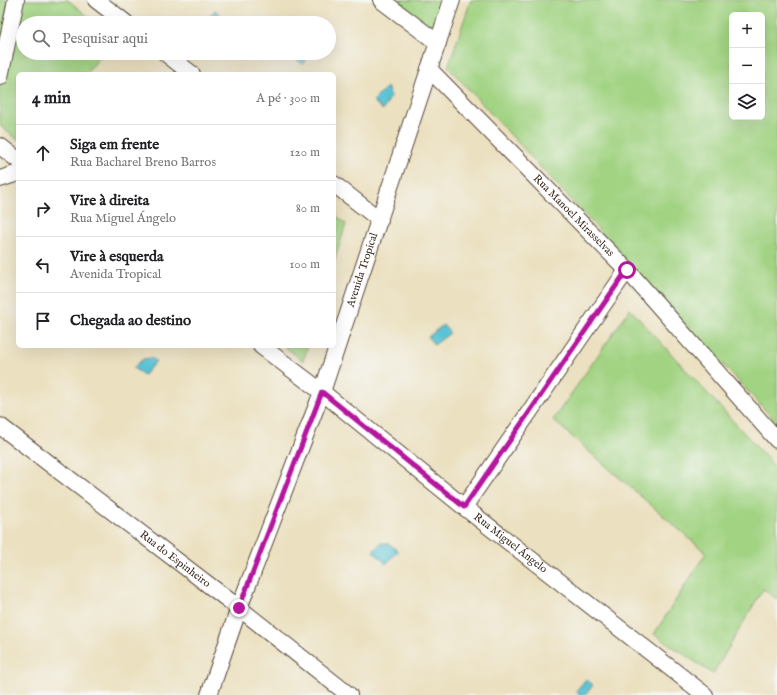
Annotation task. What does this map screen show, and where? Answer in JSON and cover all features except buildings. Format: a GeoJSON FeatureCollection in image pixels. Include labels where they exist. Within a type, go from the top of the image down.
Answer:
{"type":"FeatureCollection","features":[{"type":"Feature","properties":{"kind":"street"},"geometry":{"type":"LineString","coordinates":[[0,77],[16,0]]}},
{"type":"Feature","properties":{"kind":"street"},"geometry":{"type":"LineString","coordinates":[[96,0],[117,16]]}},
{"type":"Feature","properties":{"kind":"street"},"geometry":{"type":"LineString","coordinates":[[381,0],[438,43]]}},
{"type":"Feature","properties":{"kind":"street","name":"Avenida Tropical"},"geometry":{"type":"LineString","coordinates":[[209,695],[239,608],[322,392],[452,0]]}},
{"type":"Feature","properties":{"kind":"street"},"geometry":{"type":"LineString","coordinates":[[174,60],[189,72]]}},
{"type":"Feature","properties":{"kind":"street","name":"Rua Manoel Mirasselvas"},"geometry":{"type":"LineString","coordinates":[[429,69],[627,270],[777,440]]}},
{"type":"Feature","properties":{"kind":"street"},"geometry":{"type":"LineString","coordinates":[[0,146],[16,158]]}},
{"type":"Feature","properties":{"kind":"street"},"geometry":{"type":"LineString","coordinates":[[0,179],[16,174]]}},
{"type":"Feature","properties":{"kind":"street"},"geometry":{"type":"LineString","coordinates":[[336,186],[380,220]]}},
{"type":"Feature","properties":{"kind":"street"},"geometry":{"type":"LineString","coordinates":[[464,507],[627,270]]}},
{"type":"Feature","properties":{"kind":"street","name":"Rua Miguel Ángelo"},"geometry":{"type":"LineString","coordinates":[[264,348],[322,392],[464,507],[705,695]]}},
{"type":"Feature","properties":{"kind":"street","name":"Rua do Espinheiro"},"geometry":{"type":"LineString","coordinates":[[0,426],[239,608],[349,695]]}},
{"type":"Feature","properties":{"kind":"green space"},"geometry":{"type":"Polygon","coordinates":[[[0,0],[68,0],[87,16],[16,16],[16,60],[97,60],[88,72],[16,72],[16,138],[0,126],[0,0]]]}},
{"type":"Feature","properties":{"kind":"green space"},"geometry":{"type":"Polygon","coordinates":[[[394,0],[447,0],[439,35],[394,0]]]}},
{"type":"Feature","properties":{"kind":"green space"},"geometry":{"type":"Polygon","coordinates":[[[471,0],[777,0],[777,423],[448,67],[471,0]]]}},
{"type":"Feature","properties":{"kind":"green space"},"geometry":{"type":"Polygon","coordinates":[[[336,216],[346,224],[336,256],[336,216]]]}},
{"type":"Feature","properties":{"kind":"green space"},"geometry":{"type":"Polygon","coordinates":[[[630,309],[777,469],[777,599],[763,589],[713,674],[654,634],[706,553],[553,420],[630,309]]]}},
{"type":"Feature","properties":{"kind":"green space"},"geometry":{"type":"Polygon","coordinates":[[[287,348],[307,348],[303,361],[287,348]]]}},
{"type":"Feature","properties":{"kind":"water"},"geometry":{"type":"Polygon","coordinates":[[[215,10],[222,16],[210,16],[215,10]]]}},
{"type":"Feature","properties":{"kind":"water"},"geometry":{"type":"Polygon","coordinates":[[[297,60],[306,60],[303,64],[297,60]]]}},
{"type":"Feature","properties":{"kind":"water"},"geometry":{"type":"Polygon","coordinates":[[[387,87],[391,96],[383,110],[373,101],[387,87]]]}},
{"type":"Feature","properties":{"kind":"water"},"geometry":{"type":"Polygon","coordinates":[[[443,325],[450,333],[434,345],[428,337],[443,325]]]}},
{"type":"Feature","properties":{"kind":"water"},"geometry":{"type":"Polygon","coordinates":[[[151,358],[156,361],[144,375],[133,368],[143,359],[151,358]]]}},
{"type":"Feature","properties":{"kind":"water"},"geometry":{"type":"Polygon","coordinates":[[[381,543],[390,544],[398,551],[386,564],[373,551],[381,543]]]}},
{"type":"Feature","properties":{"kind":"water"},"geometry":{"type":"Polygon","coordinates":[[[586,679],[593,685],[585,695],[581,695],[576,691],[586,679]]]}},
{"type":"Feature","properties":{"kind":"route"},"geometry":{"type":"LineString","coordinates":[[239,608],[322,392],[464,507],[627,270]]}}]}
